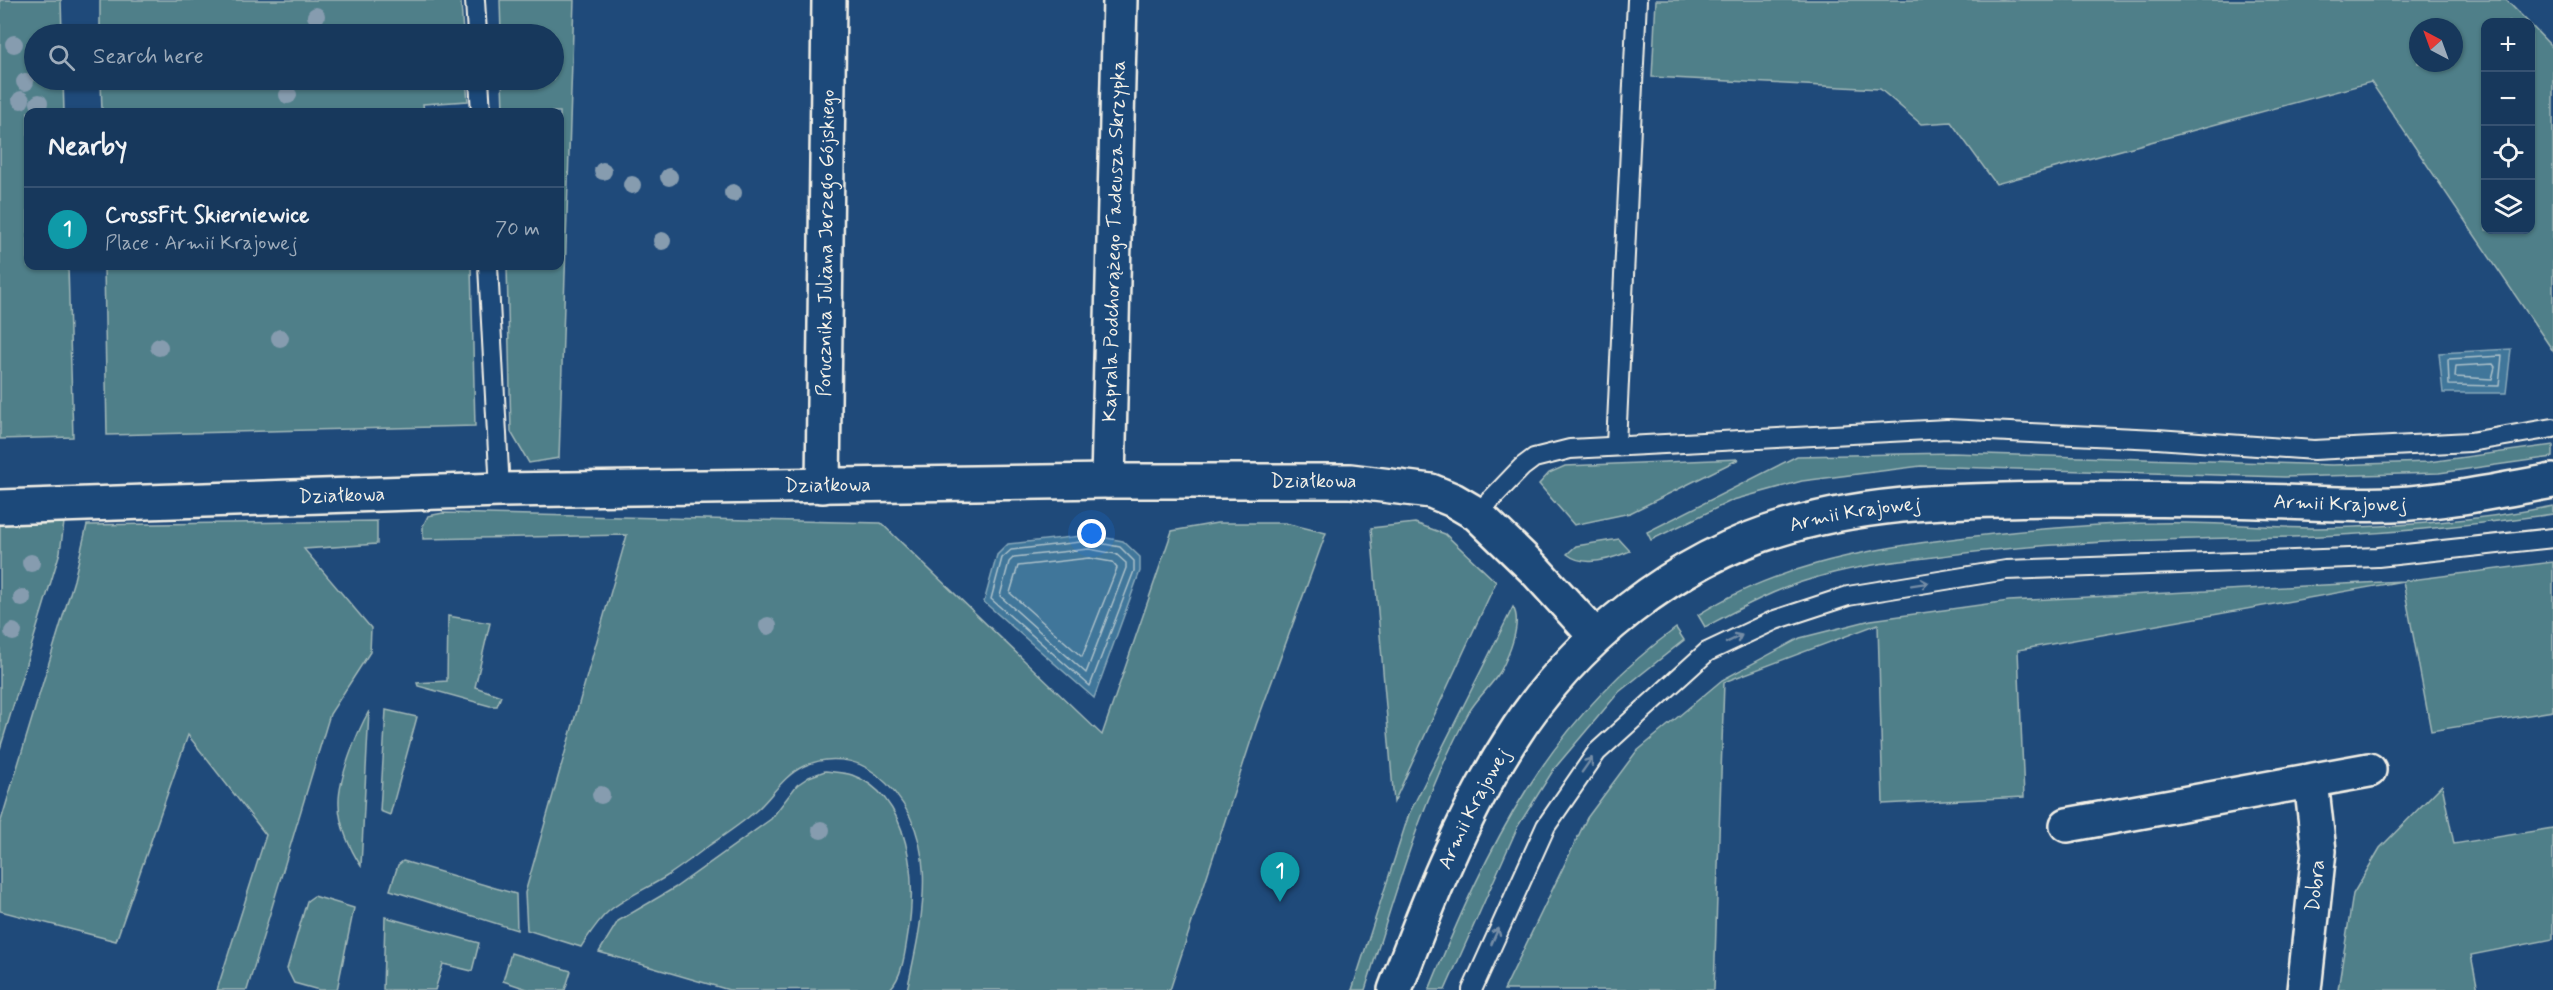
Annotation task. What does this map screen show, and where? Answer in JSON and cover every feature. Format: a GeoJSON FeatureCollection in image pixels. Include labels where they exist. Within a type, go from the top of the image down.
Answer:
{"type":"FeatureCollection","features":[{"type":"Feature","properties":{"kind":"street","name":"Porucznika Juliana Jerzego Gójskiego"},"geometry":{"type":"LineString","coordinates":[[823,486],[829,0]]}},
{"type":"Feature","properties":{"kind":"street","name":"Kaprala Podchorążego Tadeusza Skrzypka"},"geometry":{"type":"LineString","coordinates":[[1108,481],[1120,0]]}},
{"type":"Feature","properties":{"kind":"street","name":"Działkowa"},"geometry":{"type":"LineString","coordinates":[[0,507],[500,490],[1108,481],[1350,481],[1431,491],[1477,514],[1534,569],[1596,637]]}},
{"type":"Feature","properties":{"kind":"street","name":"Armii Krajowej"},"geometry":{"type":"LineString","coordinates":[[1395,990],[1422,919],[1489,776],[1512,737],[1569,664],[1596,637],[1665,584],[1704,560],[1788,526],[1831,516],[1963,500],[2173,499],[2393,504],[2553,481]]}},
{"type":"Feature","properties":{"kind":"street"},"geometry":{"type":"LineString","coordinates":[[2067,825],[2369,770]]}},
{"type":"Feature","properties":{"kind":"street","name":"Dobra"},"geometry":{"type":"LineString","coordinates":[[2304,990],[2319,851],[2311,781]]}},
{"type":"Feature","properties":{"kind":"lane"},"geometry":{"type":"LineString","coordinates":[[475,0],[476,24]]}},
{"type":"Feature","properties":{"kind":"lane"},"geometry":{"type":"LineString","coordinates":[[1616,446],[1636,0]]}},
{"type":"Feature","properties":{"kind":"lane"},"geometry":{"type":"LineString","coordinates":[[480,90],[481,108]]}},
{"type":"Feature","properties":{"kind":"lane"},"geometry":{"type":"LineString","coordinates":[[489,270],[500,490]]}},
{"type":"Feature","properties":{"kind":"lane"},"geometry":{"type":"LineString","coordinates":[[1477,514],[1514,474],[1534,458],[1570,449],[1947,429],[2157,439],[2314,450],[2470,442],[2553,428]]}},
{"type":"Feature","properties":{"kind":"lane"},"geometry":{"type":"LineString","coordinates":[[1472,990],[1546,826],[1597,752],[1707,652],[1774,620],[1848,596],[2006,570],[2378,557],[2553,538]]}},
{"type":"Feature","properties":{"kind":"green space"},"geometry":{"type":"Polygon","coordinates":[[[0,0],[61,0],[62,24],[24,24],[24,90],[63,90],[64,108],[24,108],[24,270],[68,270],[73,437],[0,439],[0,0]]]}},
{"type":"Feature","properties":{"kind":"green space"},"geometry":{"type":"Polygon","coordinates":[[[100,0],[457,0],[461,3],[462,24],[100,24],[100,0]]]}},
{"type":"Feature","properties":{"kind":"green space"},"geometry":{"type":"Polygon","coordinates":[[[500,0],[574,0],[559,458],[529,463],[511,432],[507,270],[564,270],[564,108],[503,108],[502,90],[564,90],[564,24],[501,24],[500,0]]]}},
{"type":"Feature","properties":{"kind":"green space"},"geometry":{"type":"Polygon","coordinates":[[[1656,0],[2506,0],[2524,18],[2481,18],[2481,234],[2535,234],[2535,29],[2553,48],[2553,351],[2371,82],[1996,184],[1951,122],[1921,124],[1880,89],[1652,77],[1656,0]]]}},
{"type":"Feature","properties":{"kind":"green space"},"geometry":{"type":"Polygon","coordinates":[[[101,90],[467,90],[468,101],[423,104],[424,108],[102,108],[101,90]]]}},
{"type":"Feature","properties":{"kind":"green space"},"geometry":{"type":"Polygon","coordinates":[[[104,270],[471,270],[475,426],[107,435],[104,270]]]}},
{"type":"Feature","properties":{"kind":"green space"},"geometry":{"type":"Polygon","coordinates":[[[2553,445],[2553,457],[2439,473],[2284,477],[1921,466],[1802,481],[1733,500],[1651,540],[1647,532],[1797,456],[1952,453],[2332,465],[2429,462],[2553,445]]]}},
{"type":"Feature","properties":{"kind":"green space"},"geometry":{"type":"Polygon","coordinates":[[[1739,459],[1630,513],[1574,525],[1539,484],[1549,473],[1565,466],[1739,459]]]}},
{"type":"Feature","properties":{"kind":"green space"},"geometry":{"type":"Polygon","coordinates":[[[2553,506],[2553,514],[2390,532],[2067,544],[1901,561],[1823,575],[1794,584],[1705,627],[1698,615],[1755,585],[1816,564],[1880,549],[1943,540],[2049,528],[2128,524],[2196,523],[2318,528],[2377,526],[2466,519],[2553,506]]]}},
{"type":"Feature","properties":{"kind":"green space"},"geometry":{"type":"Polygon","coordinates":[[[443,513],[881,523],[1102,735],[1172,531],[1217,523],[1285,523],[1326,533],[1256,725],[1170,990],[907,990],[919,933],[922,904],[923,876],[920,848],[912,821],[898,796],[876,774],[860,764],[842,760],[823,760],[797,770],[740,824],[672,873],[609,911],[581,947],[527,930],[525,893],[627,535],[423,539],[423,526],[428,516],[443,513]]]}},
{"type":"Feature","properties":{"kind":"green space"},"geometry":{"type":"Polygon","coordinates":[[[377,521],[377,544],[304,549],[371,628],[370,652],[330,714],[247,990],[217,990],[266,835],[188,735],[116,941],[0,911],[0,824],[74,580],[87,525],[377,521]]]}},
{"type":"Feature","properties":{"kind":"green space"},"geometry":{"type":"Polygon","coordinates":[[[64,523],[60,552],[0,749],[0,525],[64,523]]]}},
{"type":"Feature","properties":{"kind":"green space"},"geometry":{"type":"Polygon","coordinates":[[[1415,523],[1445,534],[1496,582],[1394,802],[1371,528],[1415,523]]]}},
{"type":"Feature","properties":{"kind":"green space"},"geometry":{"type":"Polygon","coordinates":[[[1619,539],[1630,551],[1598,561],[1581,561],[1567,554],[1576,546],[1619,539]]]}},
{"type":"Feature","properties":{"kind":"green space"},"geometry":{"type":"Polygon","coordinates":[[[2553,562],[2553,711],[2431,731],[2403,581],[2553,562]]]}},
{"type":"Feature","properties":{"kind":"green space"},"geometry":{"type":"Polygon","coordinates":[[[2403,581],[2018,650],[2024,797],[1883,804],[1878,624],[1724,682],[1714,990],[1504,990],[1587,818],[1636,752],[1722,680],[1800,638],[1871,620],[2009,601],[2403,581]]]}},
{"type":"Feature","properties":{"kind":"green space"},"geometry":{"type":"Polygon","coordinates":[[[1513,607],[1516,614],[1515,631],[1507,658],[1500,672],[1469,712],[1452,745],[1410,848],[1365,990],[1352,990],[1409,814],[1513,607]]]}},
{"type":"Feature","properties":{"kind":"green space"},"geometry":{"type":"Polygon","coordinates":[[[448,616],[490,623],[475,687],[501,696],[497,706],[418,686],[417,683],[447,681],[448,616]]]}},
{"type":"Feature","properties":{"kind":"green space"},"geometry":{"type":"Polygon","coordinates":[[[1676,628],[1684,640],[1619,692],[1554,769],[1518,826],[1445,990],[1429,990],[1474,886],[1526,790],[1591,704],[1631,665],[1676,628]]]}},
{"type":"Feature","properties":{"kind":"green space"},"geometry":{"type":"Polygon","coordinates":[[[386,710],[417,717],[390,815],[380,811],[386,710]]]}},
{"type":"Feature","properties":{"kind":"green space"},"geometry":{"type":"Polygon","coordinates":[[[369,711],[361,866],[343,828],[339,804],[349,756],[369,711]]]}},
{"type":"Feature","properties":{"kind":"green space"},"geometry":{"type":"Polygon","coordinates":[[[825,771],[849,774],[872,786],[887,801],[906,843],[910,866],[911,912],[903,963],[890,989],[729,990],[599,952],[618,921],[676,887],[771,819],[797,785],[825,771]]]}},
{"type":"Feature","properties":{"kind":"green space"},"geometry":{"type":"Polygon","coordinates":[[[2442,785],[2454,844],[2553,828],[2553,939],[2471,955],[2478,990],[2338,990],[2353,894],[2380,848],[2442,785]]]}},
{"type":"Feature","properties":{"kind":"green space"},"geometry":{"type":"Polygon","coordinates":[[[403,861],[516,894],[517,930],[390,890],[398,865],[403,861]]]}},
{"type":"Feature","properties":{"kind":"green space"},"geometry":{"type":"Polygon","coordinates":[[[314,896],[354,908],[337,990],[319,990],[294,983],[287,969],[307,901],[314,896]]]}},
{"type":"Feature","properties":{"kind":"green space"},"geometry":{"type":"Polygon","coordinates":[[[385,917],[479,943],[472,971],[443,964],[435,990],[383,990],[385,917]]]}},
{"type":"Feature","properties":{"kind":"green space"},"geometry":{"type":"Polygon","coordinates":[[[511,953],[571,971],[565,990],[530,990],[503,981],[511,953]]]}},
{"type":"Feature","properties":{"kind":"water"},"geometry":{"type":"Polygon","coordinates":[[[2511,349],[2506,393],[2443,393],[2439,353],[2511,349]]]}},
{"type":"Feature","properties":{"kind":"water"},"geometry":{"type":"Polygon","coordinates":[[[1090,535],[1123,541],[1140,557],[1140,571],[1094,698],[984,602],[997,555],[1008,544],[1090,535]]]}},
{"type":"Feature","properties":{"kind":"place","name":"CrossFit Skierniewice"},"geometry":{"type":"Point","coordinates":[1280,902]}}]}
